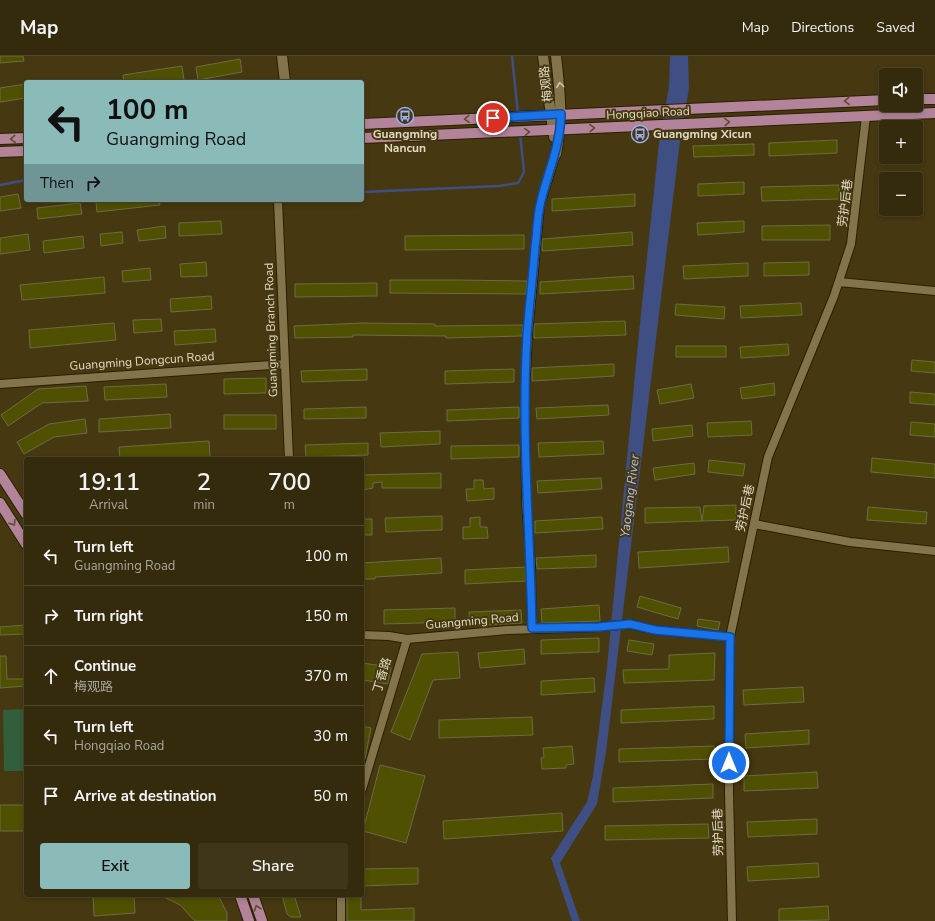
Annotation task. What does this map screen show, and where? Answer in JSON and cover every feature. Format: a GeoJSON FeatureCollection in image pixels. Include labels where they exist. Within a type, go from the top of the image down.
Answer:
{"type":"FeatureCollection","features":[{"type":"Feature","properties":{"kind":"main road"},"geometry":{"type":"LineString","coordinates":[[923,99],[935,98]]}},
{"type":"Feature","properties":{"kind":"main road","name":"Hongqiao Road"},"geometry":{"type":"LineString","coordinates":[[364,124],[879,100]]}},
{"type":"Feature","properties":{"kind":"main road","name":"Hongqiao Road"},"geometry":{"type":"LineString","coordinates":[[364,138],[935,113]]}},
{"type":"Feature","properties":{"kind":"main road"},"geometry":{"type":"LineString","coordinates":[[0,139],[24,138]]}},
{"type":"Feature","properties":{"kind":"main road"},"geometry":{"type":"LineString","coordinates":[[0,152],[24,151]]}},
{"type":"Feature","properties":{"kind":"main road"},"geometry":{"type":"LineString","coordinates":[[0,474],[24,511]]}},
{"type":"Feature","properties":{"kind":"main road"},"geometry":{"type":"LineString","coordinates":[[0,503],[24,541]]}},
{"type":"Feature","properties":{"kind":"main road"},"geometry":{"type":"LineString","coordinates":[[241,897],[249,921]]}},
{"type":"Feature","properties":{"kind":"main road"},"geometry":{"type":"LineString","coordinates":[[254,897],[262,921]]}},
{"type":"Feature","properties":{"kind":"street"},"geometry":{"type":"LineString","coordinates":[[282,56],[285,80]]}},
{"type":"Feature","properties":{"kind":"street","name":"梅观路"},"geometry":{"type":"LineString","coordinates":[[543,56],[551,115],[557,130]]}},
{"type":"Feature","properties":{"kind":"street","name":"梅观路"},"geometry":{"type":"LineString","coordinates":[[556,56],[561,114],[557,130],[556,154]]}},
{"type":"Feature","properties":{"kind":"street","name":"劳护后巷"},"geometry":{"type":"LineString","coordinates":[[732,921],[729,792],[730,637],[768,457],[839,282],[851,244],[866,116]]}},
{"type":"Feature","properties":{"kind":"street"},"geometry":{"type":"LineString","coordinates":[[532,628],[531,566],[526,502],[525,395],[528,334],[540,205],[556,154]]}},
{"type":"Feature","properties":{"kind":"street","name":"Guangming Branch Road"},"geometry":{"type":"LineString","coordinates":[[278,202],[289,457]]}},
{"type":"Feature","properties":{"kind":"street"},"geometry":{"type":"LineString","coordinates":[[839,282],[935,291]]}},
{"type":"Feature","properties":{"kind":"street","name":"Guangming Dongcun Road"},"geometry":{"type":"LineString","coordinates":[[0,384],[285,364]]}},
{"type":"Feature","properties":{"kind":"street"},"geometry":{"type":"LineString","coordinates":[[754,524],[850,542],[935,551]]}},
{"type":"Feature","properties":{"kind":"street","name":"Guangming Road"},"geometry":{"type":"LineString","coordinates":[[407,639],[532,628],[630,624],[655,630],[730,637]]}},
{"type":"Feature","properties":{"kind":"street"},"geometry":{"type":"LineString","coordinates":[[364,635],[389,636],[407,639]]}},
{"type":"Feature","properties":{"kind":"street","name":"丁香路"},"geometry":{"type":"LineString","coordinates":[[364,782],[407,639]]}},
{"type":"Feature","properties":{"kind":"street"},"geometry":{"type":"LineString","coordinates":[[341,897],[341,921]]}},
{"type":"Feature","properties":{"kind":"green space"},"geometry":{"type":"Polygon","coordinates":[[[24,709],[24,771],[4,771],[3,710],[24,709]]]}},
{"type":"Feature","properties":{"kind":"water","name":"Yaogang River"},"geometry":{"type":"Polygon","coordinates":[[[670,56],[688,56],[689,88],[680,141],[606,752],[597,804],[560,863],[580,921],[572,921],[551,858],[587,802],[593,776],[607,667],[639,333],[659,143],[669,87],[670,56]]]}},
{"type":"Feature","properties":{"kind":"building"},"geometry":{"type":"Polygon","coordinates":[[[0,56],[23,56],[24,61],[0,63],[0,56]]]}},
{"type":"Feature","properties":{"kind":"building"},"geometry":{"type":"Polygon","coordinates":[[[240,59],[242,72],[198,80],[196,67],[240,59]]]}},
{"type":"Feature","properties":{"kind":"building"},"geometry":{"type":"Polygon","coordinates":[[[182,66],[184,80],[124,80],[123,75],[182,66]]]}},
{"type":"Feature","properties":{"kind":"building"},"geometry":{"type":"Polygon","coordinates":[[[24,84],[24,98],[0,102],[0,88],[24,84]]]}},
{"type":"Feature","properties":{"kind":"building"},"geometry":{"type":"Polygon","coordinates":[[[837,140],[837,153],[769,156],[769,143],[837,140]]]}},
{"type":"Feature","properties":{"kind":"building"},"geometry":{"type":"Polygon","coordinates":[[[754,144],[754,155],[694,157],[693,146],[754,144]]]}},
{"type":"Feature","properties":{"kind":"building"},"geometry":{"type":"Polygon","coordinates":[[[744,182],[744,194],[698,196],[698,184],[744,182]]]}},
{"type":"Feature","properties":{"kind":"building"},"geometry":{"type":"Polygon","coordinates":[[[839,185],[839,199],[762,201],[761,187],[839,185]]]}},
{"type":"Feature","properties":{"kind":"building"},"geometry":{"type":"Polygon","coordinates":[[[18,194],[21,208],[0,211],[0,197],[18,194]]]}},
{"type":"Feature","properties":{"kind":"building"},"geometry":{"type":"Polygon","coordinates":[[[635,194],[635,206],[552,211],[552,199],[635,194]]]}},
{"type":"Feature","properties":{"kind":"building"},"geometry":{"type":"Polygon","coordinates":[[[96,202],[159,202],[160,205],[97,212],[96,202]]]}},
{"type":"Feature","properties":{"kind":"building"},"geometry":{"type":"Polygon","coordinates":[[[80,203],[82,214],[38,219],[37,208],[80,203]]]}},
{"type":"Feature","properties":{"kind":"building"},"geometry":{"type":"Polygon","coordinates":[[[221,221],[222,234],[179,236],[179,223],[221,221]]]}},
{"type":"Feature","properties":{"kind":"building"},"geometry":{"type":"Polygon","coordinates":[[[744,221],[744,232],[698,235],[697,223],[744,221]]]}},
{"type":"Feature","properties":{"kind":"building"},"geometry":{"type":"Polygon","coordinates":[[[830,225],[830,240],[762,240],[762,226],[830,225]]]}},
{"type":"Feature","properties":{"kind":"building"},"geometry":{"type":"Polygon","coordinates":[[[165,226],[166,238],[139,241],[137,230],[165,226]]]}},
{"type":"Feature","properties":{"kind":"building"},"geometry":{"type":"Polygon","coordinates":[[[122,232],[123,243],[101,246],[100,234],[122,232]]]}},
{"type":"Feature","properties":{"kind":"building"},"geometry":{"type":"Polygon","coordinates":[[[632,232],[633,245],[542,251],[542,239],[632,232]]]}},
{"type":"Feature","properties":{"kind":"building"},"geometry":{"type":"Polygon","coordinates":[[[28,234],[30,250],[0,254],[0,238],[28,234]]]}},
{"type":"Feature","properties":{"kind":"building"},"geometry":{"type":"Polygon","coordinates":[[[524,235],[524,249],[405,250],[405,236],[524,235]]]}},
{"type":"Feature","properties":{"kind":"building"},"geometry":{"type":"Polygon","coordinates":[[[83,236],[84,248],[44,253],[43,241],[83,236]]]}},
{"type":"Feature","properties":{"kind":"building"},"geometry":{"type":"Polygon","coordinates":[[[206,262],[207,276],[181,277],[180,264],[206,262]]]}},
{"type":"Feature","properties":{"kind":"building"},"geometry":{"type":"Polygon","coordinates":[[[809,262],[809,275],[764,276],[764,263],[809,262]]]}},
{"type":"Feature","properties":{"kind":"building"},"geometry":{"type":"Polygon","coordinates":[[[748,263],[748,276],[684,279],[683,266],[748,263]]]}},
{"type":"Feature","properties":{"kind":"building"},"geometry":{"type":"Polygon","coordinates":[[[150,268],[151,280],[123,282],[122,271],[150,268]]]}},
{"type":"Feature","properties":{"kind":"building"},"geometry":{"type":"Polygon","coordinates":[[[633,276],[634,289],[540,294],[540,282],[633,276]]]}},
{"type":"Feature","properties":{"kind":"building"},"geometry":{"type":"Polygon","coordinates":[[[104,277],[105,293],[22,300],[20,285],[104,277]]]}},
{"type":"Feature","properties":{"kind":"building"},"geometry":{"type":"Polygon","coordinates":[[[390,280],[527,281],[526,294],[390,293],[390,280]]]}},
{"type":"Feature","properties":{"kind":"building"},"geometry":{"type":"Polygon","coordinates":[[[377,283],[377,296],[295,297],[295,284],[377,283]]]}},
{"type":"Feature","properties":{"kind":"building"},"geometry":{"type":"Polygon","coordinates":[[[211,296],[212,309],[171,312],[170,299],[211,296]]]}},
{"type":"Feature","properties":{"kind":"building"},"geometry":{"type":"Polygon","coordinates":[[[801,303],[802,315],[741,318],[740,306],[801,303]]]}},
{"type":"Feature","properties":{"kind":"building"},"geometry":{"type":"Polygon","coordinates":[[[676,304],[725,307],[724,319],[675,315],[676,304]]]}},
{"type":"Feature","properties":{"kind":"building"},"geometry":{"type":"Polygon","coordinates":[[[161,319],[162,331],[134,333],[133,320],[161,319]]]}},
{"type":"Feature","properties":{"kind":"building"},"geometry":{"type":"Polygon","coordinates":[[[625,321],[626,335],[534,338],[534,324],[625,321]]]}},
{"type":"Feature","properties":{"kind":"building"},"geometry":{"type":"Polygon","coordinates":[[[114,323],[116,340],[30,348],[29,330],[114,323]]]}},
{"type":"Feature","properties":{"kind":"building"},"geometry":{"type":"Polygon","coordinates":[[[363,323],[435,324],[435,326],[523,325],[522,336],[446,338],[446,336],[353,335],[353,337],[295,338],[294,326],[363,323]]]}},
{"type":"Feature","properties":{"kind":"building"},"geometry":{"type":"Polygon","coordinates":[[[215,329],[216,342],[175,345],[174,331],[215,329]]]}},
{"type":"Feature","properties":{"kind":"building"},"geometry":{"type":"Polygon","coordinates":[[[788,344],[789,355],[741,358],[740,347],[788,344]]]}},
{"type":"Feature","properties":{"kind":"building"},"geometry":{"type":"Polygon","coordinates":[[[676,346],[726,346],[726,357],[676,357],[676,346]]]}},
{"type":"Feature","properties":{"kind":"building"},"geometry":{"type":"Polygon","coordinates":[[[912,360],[935,362],[935,373],[911,371],[912,360]]]}},
{"type":"Feature","properties":{"kind":"building"},"geometry":{"type":"Polygon","coordinates":[[[614,364],[614,376],[532,381],[532,368],[614,364]]]}},
{"type":"Feature","properties":{"kind":"building"},"geometry":{"type":"Polygon","coordinates":[[[367,369],[367,380],[302,382],[301,371],[367,369]]]}},
{"type":"Feature","properties":{"kind":"building"},"geometry":{"type":"Polygon","coordinates":[[[514,369],[514,382],[445,384],[445,371],[514,369]]]}},
{"type":"Feature","properties":{"kind":"building"},"geometry":{"type":"Polygon","coordinates":[[[266,378],[266,393],[224,394],[224,379],[266,378]]]}},
{"type":"Feature","properties":{"kind":"building"},"geometry":{"type":"Polygon","coordinates":[[[774,383],[775,395],[742,399],[740,388],[774,383]]]}},
{"type":"Feature","properties":{"kind":"building"},"geometry":{"type":"Polygon","coordinates":[[[166,384],[167,397],[105,400],[104,387],[166,384]]]}},
{"type":"Feature","properties":{"kind":"building"},"geometry":{"type":"Polygon","coordinates":[[[691,384],[694,398],[660,404],[657,390],[691,384]]]}},
{"type":"Feature","properties":{"kind":"building"},"geometry":{"type":"Polygon","coordinates":[[[86,386],[88,401],[42,403],[8,426],[1,415],[38,389],[86,386]]]}},
{"type":"Feature","properties":{"kind":"building"},"geometry":{"type":"Polygon","coordinates":[[[910,392],[935,394],[935,405],[910,403],[910,392]]]}},
{"type":"Feature","properties":{"kind":"building"},"geometry":{"type":"Polygon","coordinates":[[[608,405],[609,415],[537,419],[536,408],[608,405]]]}},
{"type":"Feature","properties":{"kind":"building"},"geometry":{"type":"Polygon","coordinates":[[[366,407],[366,418],[304,419],[304,409],[366,407]]]}},
{"type":"Feature","properties":{"kind":"building"},"geometry":{"type":"Polygon","coordinates":[[[519,407],[519,418],[447,421],[447,410],[519,407]]]}},
{"type":"Feature","properties":{"kind":"building"},"geometry":{"type":"Polygon","coordinates":[[[170,414],[171,428],[99,432],[99,419],[170,414]]]}},
{"type":"Feature","properties":{"kind":"building"},"geometry":{"type":"Polygon","coordinates":[[[224,415],[276,415],[276,429],[224,429],[224,415]]]}},
{"type":"Feature","properties":{"kind":"building"},"geometry":{"type":"Polygon","coordinates":[[[85,419],[87,433],[54,437],[24,454],[17,442],[49,424],[85,419]]]}},
{"type":"Feature","properties":{"kind":"building"},"geometry":{"type":"Polygon","coordinates":[[[751,421],[752,435],[708,437],[707,423],[751,421]]]}},
{"type":"Feature","properties":{"kind":"building"},"geometry":{"type":"Polygon","coordinates":[[[911,422],[935,424],[935,437],[910,435],[911,422]]]}},
{"type":"Feature","properties":{"kind":"building"},"geometry":{"type":"Polygon","coordinates":[[[692,425],[693,436],[653,441],[652,429],[692,425]]]}},
{"type":"Feature","properties":{"kind":"building"},"geometry":{"type":"Polygon","coordinates":[[[440,431],[440,444],[381,447],[380,433],[440,431]]]}},
{"type":"Feature","properties":{"kind":"building"},"geometry":{"type":"Polygon","coordinates":[[[209,441],[210,457],[120,457],[119,447],[209,441]]]}},
{"type":"Feature","properties":{"kind":"building"},"geometry":{"type":"Polygon","coordinates":[[[603,441],[604,454],[539,457],[538,443],[603,441]]]}},
{"type":"Feature","properties":{"kind":"building"},"geometry":{"type":"Polygon","coordinates":[[[368,443],[368,455],[306,457],[305,445],[368,443]]]}},
{"type":"Feature","properties":{"kind":"building"},"geometry":{"type":"Polygon","coordinates":[[[519,445],[519,457],[451,459],[451,446],[519,445]]]}},
{"type":"Feature","properties":{"kind":"building"},"geometry":{"type":"Polygon","coordinates":[[[872,458],[935,464],[935,478],[871,472],[872,458]]]}},
{"type":"Feature","properties":{"kind":"building"},"geometry":{"type":"Polygon","coordinates":[[[709,460],[745,464],[743,476],[708,472],[709,460]]]}},
{"type":"Feature","properties":{"kind":"building"},"geometry":{"type":"Polygon","coordinates":[[[694,463],[695,474],[655,480],[653,468],[694,463]]]}},
{"type":"Feature","properties":{"kind":"building"},"geometry":{"type":"Polygon","coordinates":[[[441,473],[441,488],[382,488],[382,482],[373,483],[373,488],[364,490],[364,475],[441,473]]]}},
{"type":"Feature","properties":{"kind":"building"},"geometry":{"type":"Polygon","coordinates":[[[601,478],[602,489],[538,493],[537,481],[601,478]]]}},
{"type":"Feature","properties":{"kind":"building"},"geometry":{"type":"Polygon","coordinates":[[[474,480],[483,480],[484,489],[494,488],[494,499],[467,501],[466,489],[474,489],[474,480]]]}},
{"type":"Feature","properties":{"kind":"building"},"geometry":{"type":"Polygon","coordinates":[[[736,505],[736,520],[702,521],[704,506],[736,505]]]}},
{"type":"Feature","properties":{"kind":"building"},"geometry":{"type":"Polygon","coordinates":[[[700,507],[702,521],[645,523],[645,508],[700,507]]]}},
{"type":"Feature","properties":{"kind":"building"},"geometry":{"type":"Polygon","coordinates":[[[868,507],[927,512],[926,524],[867,520],[868,507]]]}},
{"type":"Feature","properties":{"kind":"building"},"geometry":{"type":"Polygon","coordinates":[[[442,516],[442,530],[386,532],[385,518],[442,516]]]}},
{"type":"Feature","properties":{"kind":"building"},"geometry":{"type":"Polygon","coordinates":[[[480,517],[480,527],[487,527],[488,538],[463,539],[463,527],[470,527],[470,518],[480,517]]]}},
{"type":"Feature","properties":{"kind":"building"},"geometry":{"type":"Polygon","coordinates":[[[602,517],[603,529],[535,533],[535,521],[602,517]]]}},
{"type":"Feature","properties":{"kind":"building"},"geometry":{"type":"Polygon","coordinates":[[[364,519],[372,519],[372,535],[364,535],[364,519]]]}},
{"type":"Feature","properties":{"kind":"building"},"geometry":{"type":"Polygon","coordinates":[[[728,547],[729,562],[639,568],[638,552],[728,547]]]}},
{"type":"Feature","properties":{"kind":"building"},"geometry":{"type":"Polygon","coordinates":[[[596,555],[596,567],[537,569],[536,558],[596,555]]]}},
{"type":"Feature","properties":{"kind":"building"},"geometry":{"type":"Polygon","coordinates":[[[441,558],[442,573],[364,579],[364,563],[441,558]]]}},
{"type":"Feature","properties":{"kind":"building"},"geometry":{"type":"Polygon","coordinates":[[[526,567],[526,581],[465,584],[465,570],[526,567]]]}},
{"type":"Feature","properties":{"kind":"building"},"geometry":{"type":"Polygon","coordinates":[[[640,596],[681,608],[678,619],[637,607],[640,596]]]}},
{"type":"Feature","properties":{"kind":"building"},"geometry":{"type":"Polygon","coordinates":[[[599,605],[600,621],[542,623],[541,609],[599,605]]]}},
{"type":"Feature","properties":{"kind":"building"},"geometry":{"type":"Polygon","coordinates":[[[455,608],[455,622],[384,624],[384,610],[455,608]]]}},
{"type":"Feature","properties":{"kind":"building"},"geometry":{"type":"Polygon","coordinates":[[[521,610],[522,623],[470,626],[469,612],[521,610]]]}},
{"type":"Feature","properties":{"kind":"building"},"geometry":{"type":"Polygon","coordinates":[[[698,619],[720,622],[718,630],[697,626],[698,619]]]}},
{"type":"Feature","properties":{"kind":"building"},"geometry":{"type":"Polygon","coordinates":[[[24,625],[24,634],[0,635],[0,627],[24,625]]]}},
{"type":"Feature","properties":{"kind":"building"},"geometry":{"type":"Polygon","coordinates":[[[599,638],[599,652],[541,654],[541,640],[599,638]]]}},
{"type":"Feature","properties":{"kind":"building"},"geometry":{"type":"Polygon","coordinates":[[[629,640],[654,644],[652,655],[627,651],[629,640]]]}},
{"type":"Feature","properties":{"kind":"building"},"geometry":{"type":"Polygon","coordinates":[[[524,649],[525,664],[480,668],[478,653],[524,649]]]}},
{"type":"Feature","properties":{"kind":"building"},"geometry":{"type":"Polygon","coordinates":[[[458,652],[460,678],[433,680],[410,740],[391,732],[422,654],[458,652]]]}},
{"type":"Feature","properties":{"kind":"building"},"geometry":{"type":"Polygon","coordinates":[[[715,653],[714,680],[624,683],[623,670],[669,669],[669,655],[715,653]]]}},
{"type":"Feature","properties":{"kind":"building"},"geometry":{"type":"Polygon","coordinates":[[[0,656],[6,656],[7,679],[24,679],[24,686],[0,688],[0,656]]]}},
{"type":"Feature","properties":{"kind":"building"},"geometry":{"type":"Polygon","coordinates":[[[364,663],[391,667],[388,684],[364,680],[364,663]]]}},
{"type":"Feature","properties":{"kind":"building"},"geometry":{"type":"Polygon","coordinates":[[[594,678],[595,692],[541,695],[541,681],[594,678]]]}},
{"type":"Feature","properties":{"kind":"building"},"geometry":{"type":"Polygon","coordinates":[[[803,687],[804,702],[744,705],[743,690],[803,687]]]}},
{"type":"Feature","properties":{"kind":"building"},"geometry":{"type":"Polygon","coordinates":[[[714,706],[714,719],[621,723],[621,710],[714,706]]]}},
{"type":"Feature","properties":{"kind":"building"},"geometry":{"type":"Polygon","coordinates":[[[532,717],[533,735],[439,738],[439,720],[532,717]]]}},
{"type":"Feature","properties":{"kind":"building"},"geometry":{"type":"Polygon","coordinates":[[[364,726],[371,728],[364,759],[364,726]]]}},
{"type":"Feature","properties":{"kind":"building"},"geometry":{"type":"Polygon","coordinates":[[[809,730],[809,744],[746,748],[745,734],[809,730]]]}},
{"type":"Feature","properties":{"kind":"building"},"geometry":{"type":"Polygon","coordinates":[[[572,746],[574,764],[566,765],[566,768],[542,769],[541,758],[544,757],[543,748],[572,746]]]}},
{"type":"Feature","properties":{"kind":"building"},"geometry":{"type":"Polygon","coordinates":[[[714,746],[715,759],[619,762],[619,749],[714,746]]]}},
{"type":"Feature","properties":{"kind":"building"},"geometry":{"type":"Polygon","coordinates":[[[380,765],[425,776],[406,843],[364,831],[380,765]]]}},
{"type":"Feature","properties":{"kind":"building"},"geometry":{"type":"Polygon","coordinates":[[[817,772],[818,788],[744,791],[744,776],[817,772]]]}},
{"type":"Feature","properties":{"kind":"building"},"geometry":{"type":"Polygon","coordinates":[[[713,784],[713,798],[613,802],[613,788],[713,784]]]}},
{"type":"Feature","properties":{"kind":"building"},"geometry":{"type":"Polygon","coordinates":[[[0,805],[24,805],[24,831],[0,831],[0,805]]]}},
{"type":"Feature","properties":{"kind":"building"},"geometry":{"type":"Polygon","coordinates":[[[562,813],[563,831],[444,839],[443,821],[562,813]]]}},
{"type":"Feature","properties":{"kind":"building"},"geometry":{"type":"Polygon","coordinates":[[[817,819],[817,834],[748,837],[747,822],[817,819]]]}},
{"type":"Feature","properties":{"kind":"building"},"geometry":{"type":"Polygon","coordinates":[[[708,824],[709,838],[605,840],[605,826],[708,824]]]}},
{"type":"Feature","properties":{"kind":"building"},"geometry":{"type":"Polygon","coordinates":[[[818,863],[819,877],[748,881],[747,867],[818,863]]]}},
{"type":"Feature","properties":{"kind":"building"},"geometry":{"type":"Polygon","coordinates":[[[418,868],[418,884],[364,886],[364,869],[418,868]]]}},
{"type":"Feature","properties":{"kind":"building"},"geometry":{"type":"Polygon","coordinates":[[[93,897],[134,897],[135,913],[94,916],[93,897]]]}},
{"type":"Feature","properties":{"kind":"building"},"geometry":{"type":"Polygon","coordinates":[[[164,897],[219,897],[227,913],[227,921],[195,921],[180,905],[164,897]]]}},
{"type":"Feature","properties":{"kind":"building"},"geometry":{"type":"Polygon","coordinates":[[[283,897],[295,897],[301,917],[291,917],[287,914],[283,897]]]}},
{"type":"Feature","properties":{"kind":"building"},"geometry":{"type":"Polygon","coordinates":[[[347,897],[361,897],[361,910],[414,908],[414,921],[347,921],[347,897]]]}},
{"type":"Feature","properties":{"kind":"building"},"geometry":{"type":"Polygon","coordinates":[[[828,906],[829,920],[779,921],[779,909],[828,906]]]}},
{"type":"Feature","properties":{"kind":"waterway"},"geometry":{"type":"LineString","coordinates":[[512,56],[518,114]]}},
{"type":"Feature","properties":{"kind":"waterway"},"geometry":{"type":"LineString","coordinates":[[364,192],[499,186],[518,183],[524,172],[520,133]]}},
{"type":"Feature","properties":{"kind":"waterway"},"geometry":{"type":"LineString","coordinates":[[0,185],[24,180]]}},
{"type":"Feature","properties":{"kind":"place","name":"Guangming Nancun"},"geometry":{"type":"Point","coordinates":[405,116]}},
{"type":"Feature","properties":{"kind":"place","name":"Guangming Xicun"},"geometry":{"type":"Point","coordinates":[640,134]}},
{"type":"Feature","properties":{"kind":"route"},"geometry":{"type":"LineString","coordinates":[[493,118],[561,114],[561,130],[556,154],[540,205],[528,334],[525,395],[526,502],[531,566],[532,628],[599,627],[630,624],[655,630],[730,637],[729,763]]}}]}
